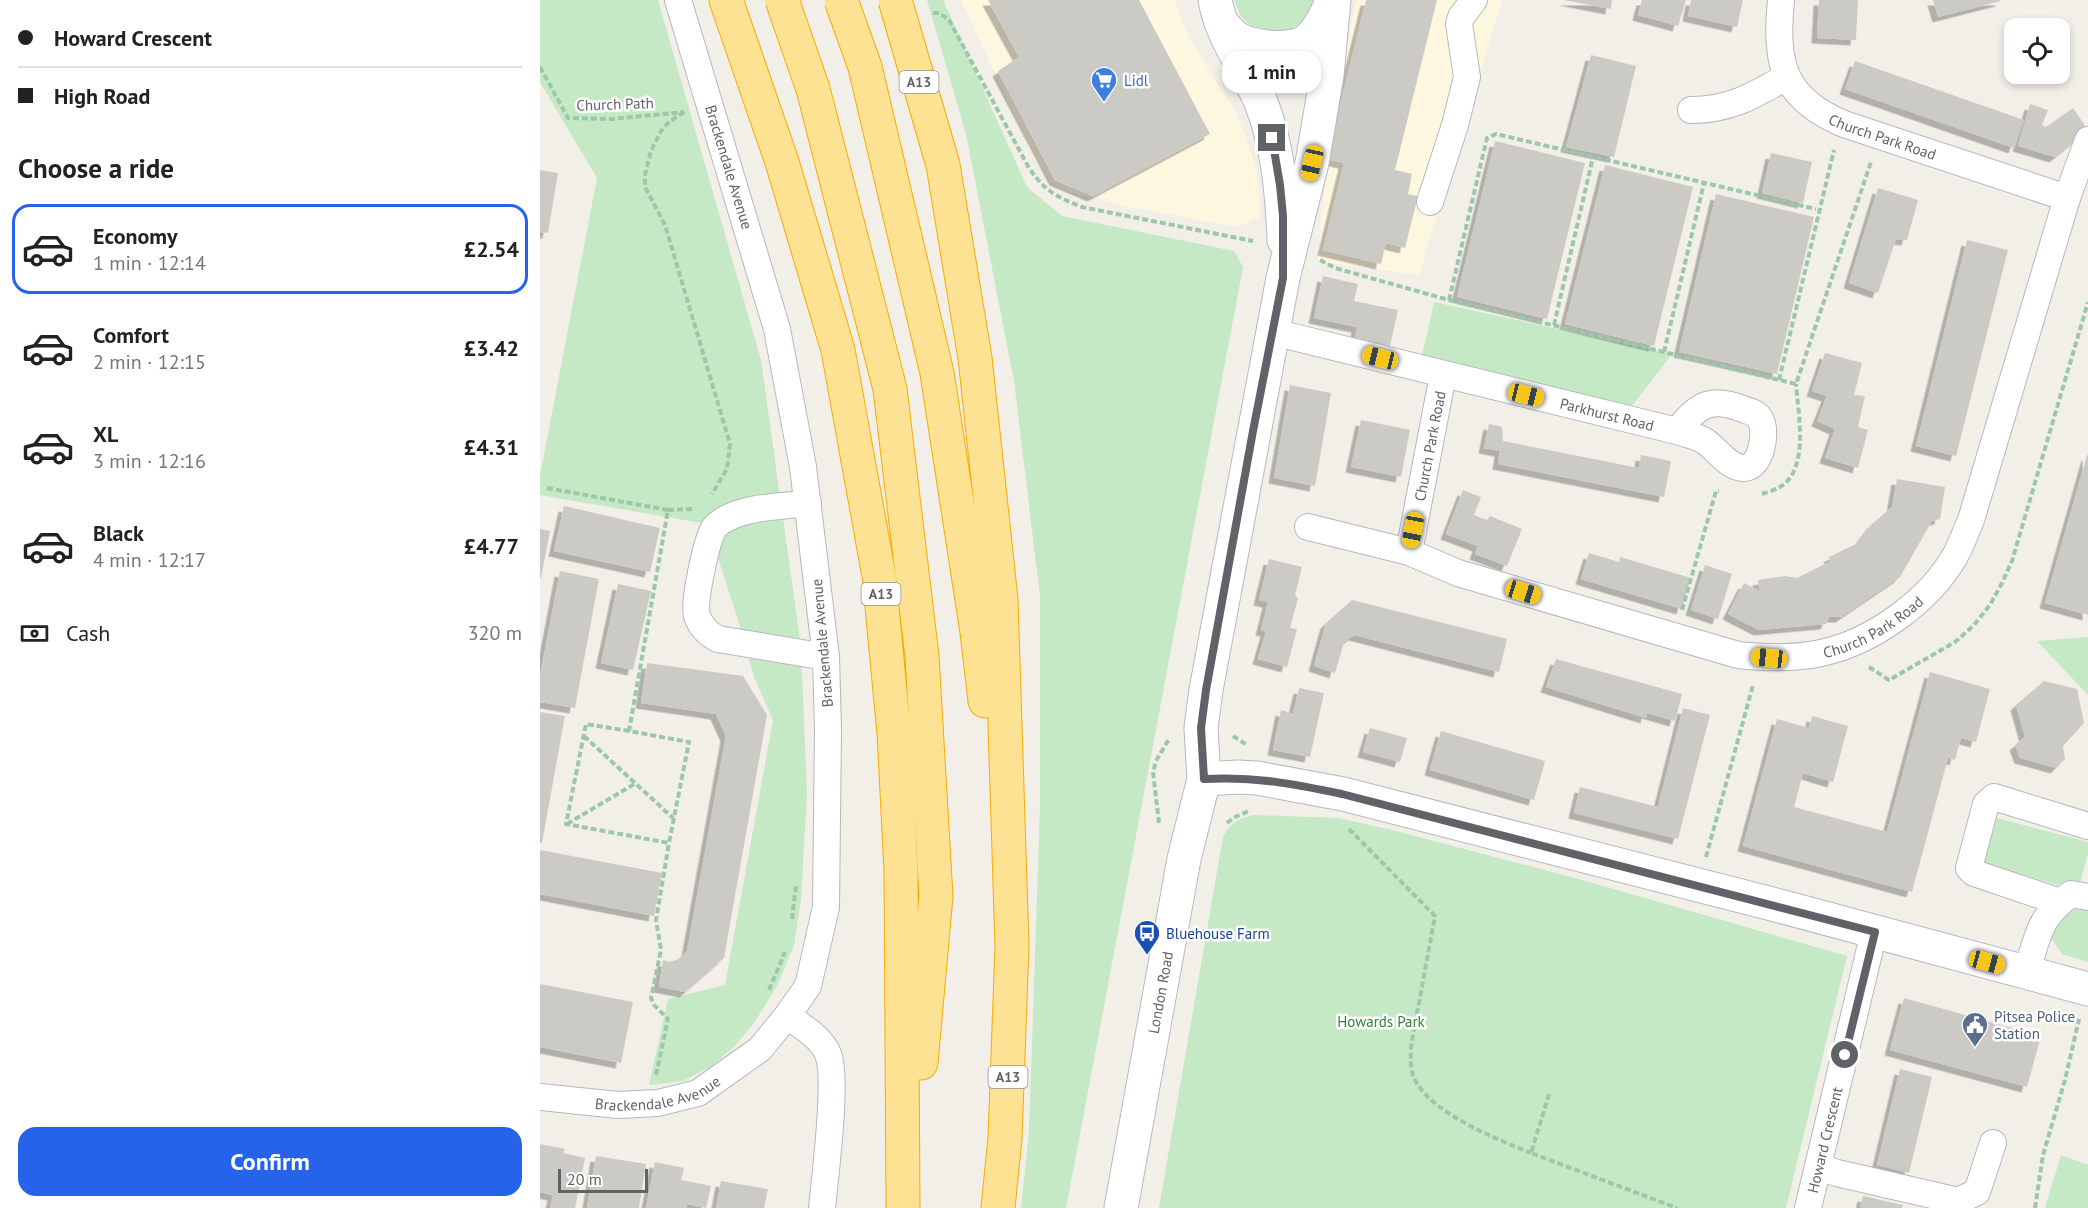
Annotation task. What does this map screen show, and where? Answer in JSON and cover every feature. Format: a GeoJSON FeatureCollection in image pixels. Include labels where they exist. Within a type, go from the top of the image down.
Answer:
{"type":"FeatureCollection","features":[{"type":"Feature","properties":{"kind":"highway","name":"A13"},"geometry":{"type":"LineString","coordinates":[[726,0],[782,162],[838,350],[879,576],[894,733],[902,871],[903,1208]]}},
{"type":"Feature","properties":{"kind":"highway","name":"A13"},"geometry":{"type":"LineString","coordinates":[[782,0],[813,89],[890,389],[922,656],[936,896],[909,1208]]}},
{"type":"Feature","properties":{"kind":"highway","name":"A13"},"geometry":{"type":"LineString","coordinates":[[841,0],[865,67],[937,373],[977,632],[1012,946]]}},
{"type":"Feature","properties":{"kind":"highway","name":"A13"},"geometry":{"type":"LineString","coordinates":[[895,0],[943,165],[975,358],[1001,599],[1012,946],[1005,1137],[998,1208]]}},
{"type":"Feature","properties":{"kind":"main road"},"geometry":{"type":"LineString","coordinates":[[1217,9],[1234,37],[1268,47],[1295,45],[1305,41],[1315,32],[1333,0]]}},
{"type":"Feature","properties":{"kind":"main road"},"geometry":{"type":"LineString","coordinates":[[1283,278],[1312,163],[1327,75],[1333,0]]}},
{"type":"Feature","properties":{"kind":"main road"},"geometry":{"type":"LineString","coordinates":[[1217,9],[1260,100],[1272,138],[1283,216],[1283,278]]}},
{"type":"Feature","properties":{"kind":"main road","name":"London Road"},"geometry":{"type":"LineString","coordinates":[[1121,1208],[1184,859],[1204,779],[1201,728],[1206,690],[1283,278]]}},
{"type":"Feature","properties":{"kind":"main road"},"geometry":{"type":"LineString","coordinates":[[1204,779],[1257,778],[1342,794],[2088,989]]}},
{"type":"Feature","properties":{"kind":"street","name":"Brackendale Avenue"},"geometry":{"type":"LineString","coordinates":[[540,1096],[618,1105],[658,1103],[698,1093],[760,1049],[787,1016],[807,986],[826,907],[828,729],[826,657],[804,467],[777,329],[678,0]]}},
{"type":"Feature","properties":{"kind":"street"},"geometry":{"type":"LineString","coordinates":[[1430,202],[1455,125],[1467,77],[1459,24],[1461,17],[1474,0]]}},
{"type":"Feature","properties":{"kind":"street","name":"Church Park Road"},"geometry":{"type":"LineString","coordinates":[[1781,0],[1779,28],[1781,59],[1786,77],[1801,97],[1821,115],[2067,198]]}},
{"type":"Feature","properties":{"kind":"street"},"geometry":{"type":"LineString","coordinates":[[1691,110],[1711,110],[1738,103],[1786,77]]}},
{"type":"Feature","properties":{"kind":"street","name":"Church Park Road"},"geometry":{"type":"LineString","coordinates":[[1308,527],[1409,552],[1458,573],[1738,655],[1769,658],[1795,657],[1823,652],[1848,644],[1880,629],[1902,614],[1934,585],[1955,555],[1971,520],[2067,198],[2088,140]]}},
{"type":"Feature","properties":{"kind":"street","name":"Parkhurst Road"},"geometry":{"type":"LineString","coordinates":[[1273,332],[1677,431],[1703,440],[1732,464],[1745,468],[1753,465],[1758,459],[1764,432],[1756,413],[1720,403],[1696,409],[1677,431]]}},
{"type":"Feature","properties":{"kind":"street","name":"Church Park Road"},"geometry":{"type":"LineString","coordinates":[[1409,552],[1443,375]]}},
{"type":"Feature","properties":{"kind":"street"},"geometry":{"type":"LineString","coordinates":[[808,503],[744,512],[722,521],[713,529],[702,570],[696,614],[709,634],[718,639],[826,657]]}},
{"type":"Feature","properties":{"kind":"street"},"geometry":{"type":"LineString","coordinates":[[2060,902],[1974,873],[1969,868],[1986,804],[1994,797],[2088,826]]}},
{"type":"Feature","properties":{"kind":"street"},"geometry":{"type":"LineString","coordinates":[[2026,973],[2042,923],[2060,902],[2071,894],[2088,896]]}},
{"type":"Feature","properties":{"kind":"street","name":"Howard Crescent"},"geometry":{"type":"LineString","coordinates":[[1808,1208],[1875,932]]}},
{"type":"Feature","properties":{"kind":"street"},"geometry":{"type":"LineString","coordinates":[[787,1016],[816,1038],[829,1055],[830,1106],[822,1208]]}},
{"type":"Feature","properties":{"kind":"street"},"geometry":{"type":"LineString","coordinates":[[1818,1167],[1859,1179],[1958,1201],[1977,1192],[1993,1143]]}},
{"type":"Feature","properties":{"kind":"path"},"geometry":{"type":"LineString","coordinates":[[933,13],[939,13],[949,20],[1029,168],[1042,187],[1059,198],[1082,207],[1264,243]]}},
{"type":"Feature","properties":{"kind":"path","name":"Church Path"},"geometry":{"type":"LineString","coordinates":[[540,67],[568,118],[612,119],[685,112],[669,122],[661,131],[651,151],[645,175],[645,187],[665,225],[730,444],[727,469],[712,495]]}},
{"type":"Feature","properties":{"kind":"path"},"geometry":{"type":"LineString","coordinates":[[1449,300],[1487,138],[1496,134],[1816,209]]}},
{"type":"Feature","properties":{"kind":"path"},"geometry":{"type":"LineString","coordinates":[[1779,380],[1837,140]]}},
{"type":"Feature","properties":{"kind":"path"},"geometry":{"type":"LineString","coordinates":[[1554,326],[1593,157]]}},
{"type":"Feature","properties":{"kind":"path"},"geometry":{"type":"LineString","coordinates":[[1754,495],[1781,487],[1797,463],[1800,449],[1796,384],[1872,157]]}},
{"type":"Feature","properties":{"kind":"path"},"geometry":{"type":"LineString","coordinates":[[1664,352],[1704,183]]}},
{"type":"Feature","properties":{"kind":"path"},"geometry":{"type":"LineString","coordinates":[[1316,257],[1335,268],[1449,300],[1796,384]]}},
{"type":"Feature","properties":{"kind":"path"},"geometry":{"type":"LineString","coordinates":[[1682,612],[1719,481]]}},
{"type":"Feature","properties":{"kind":"path"},"geometry":{"type":"LineString","coordinates":[[547,488],[668,510],[694,509]]}},
{"type":"Feature","properties":{"kind":"path"},"geometry":{"type":"LineString","coordinates":[[1716,490],[1725,493]]}},
{"type":"Feature","properties":{"kind":"path"},"geometry":{"type":"LineString","coordinates":[[629,731],[668,510]]}},
{"type":"Feature","properties":{"kind":"path"},"geometry":{"type":"LineString","coordinates":[[1706,858],[1755,678]]}},
{"type":"Feature","properties":{"kind":"path"},"geometry":{"type":"LineString","coordinates":[[566,824],[586,724],[688,742],[656,920],[661,950],[651,998],[654,1005],[668,1019],[656,1077]]}},
{"type":"Feature","properties":{"kind":"path"},"geometry":{"type":"LineString","coordinates":[[584,736],[673,819]]}},
{"type":"Feature","properties":{"kind":"path"},"geometry":{"type":"LineString","coordinates":[[566,824],[636,783]]}},
{"type":"Feature","properties":{"kind":"path"},"geometry":{"type":"LineString","coordinates":[[1342,794],[1338,818],[1435,916],[1411,1046],[1410,1066],[1425,1096],[1460,1120],[1531,1153],[1677,1208]]}},
{"type":"Feature","properties":{"kind":"path"},"geometry":{"type":"LineString","coordinates":[[1235,817],[1247,810],[1257,811]]}},
{"type":"Feature","properties":{"kind":"path"},"geometry":{"type":"LineString","coordinates":[[566,824],[669,843]]}},
{"type":"Feature","properties":{"kind":"path"},"geometry":{"type":"LineString","coordinates":[[792,922],[796,878]]}},
{"type":"Feature","properties":{"kind":"path"},"geometry":{"type":"LineString","coordinates":[[763,999],[769,991],[788,944]]}},
{"type":"Feature","properties":{"kind":"path"},"geometry":{"type":"LineString","coordinates":[[2035,1208],[2043,1155],[2088,989]]}},
{"type":"Feature","properties":{"kind":"path"},"geometry":{"type":"LineString","coordinates":[[1531,1153],[1549,1094]]}},
{"type":"Feature","properties":{"kind":"shaded area","name":"Lidl"},"geometry":{"type":"Polygon","coordinates":[[[961,0],[1175,0],[1191,41],[1236,113],[1246,137],[1256,169],[1261,217],[1236,227],[1135,208],[1073,193],[1051,182],[1034,158],[961,0]]]}},
{"type":"Feature","properties":{"kind":"shaded area"},"geometry":{"type":"Polygon","coordinates":[[[1356,0],[1502,0],[1419,275],[1318,261],[1327,159],[1356,0]]]}},
{"type":"Feature","properties":{"kind":"green space"},"geometry":{"type":"Polygon","coordinates":[[[540,0],[658,0],[761,360],[801,647],[807,794],[801,899],[794,945],[777,986],[754,1023],[734,1047],[712,1066],[683,1081],[649,1085],[668,999],[725,985],[773,720],[754,677],[707,524],[540,495],[540,476],[597,178],[540,82],[540,0]]]}},
{"type":"Feature","properties":{"kind":"green space"},"geometry":{"type":"Polygon","coordinates":[[[927,0],[943,0],[1027,187],[1062,216],[1234,251],[1243,267],[1066,1208],[1021,1208],[1029,1132],[1040,807],[1040,596],[1014,381],[966,134],[927,0]]]}},
{"type":"Feature","properties":{"kind":"green space"},"geometry":{"type":"Polygon","coordinates":[[[1234,0],[1314,0],[1311,10],[1298,25],[1279,32],[1269,32],[1249,24],[1240,13],[1234,0]]]}},
{"type":"Feature","properties":{"kind":"green space"},"geometry":{"type":"Polygon","coordinates":[[[1434,302],[1672,354],[1625,415],[1420,365],[1434,302]]]}},
{"type":"Feature","properties":{"kind":"green space"},"geometry":{"type":"Polygon","coordinates":[[[2088,637],[2088,695],[2037,641],[2088,637]]]}},
{"type":"Feature","properties":{"kind":"green space","name":"Howards Park"},"geometry":{"type":"Polygon","coordinates":[[[1254,815],[1338,818],[1392,830],[1575,878],[1847,956],[1786,1208],[1159,1208],[1223,837],[1236,822],[1254,815]]]}},
{"type":"Feature","properties":{"kind":"green space"},"geometry":{"type":"Polygon","coordinates":[[[1997,818],[2088,842],[2088,853],[2080,883],[2066,882],[2058,885],[1983,864],[1997,818]]]}},
{"type":"Feature","properties":{"kind":"green space"},"geometry":{"type":"Polygon","coordinates":[[[2088,909],[2088,962],[2062,954],[2046,930],[2063,910],[2088,909]]]}},
{"type":"Feature","properties":{"kind":"green space"},"geometry":{"type":"Polygon","coordinates":[[[2061,1155],[2088,1165],[2088,1208],[2045,1208],[2061,1155]]]}},
{"type":"Feature","properties":{"kind":"building","name":"Lidl"},"geometry":{"type":"Polygon","coordinates":[[[988,0],[1139,0],[1210,134],[1093,196],[1055,180],[998,71],[1019,57],[988,0]]]}},
{"type":"Feature","properties":{"kind":"building"},"geometry":{"type":"Polygon","coordinates":[[[1366,0],[1437,0],[1395,170],[1412,174],[1408,194],[1418,196],[1405,248],[1386,243],[1381,264],[1323,250],[1344,163],[1327,159],[1366,0]]]}},
{"type":"Feature","properties":{"kind":"building"},"geometry":{"type":"Polygon","coordinates":[[[1564,0],[1612,0],[1611,9],[1564,0]]]}},
{"type":"Feature","properties":{"kind":"building"},"geometry":{"type":"Polygon","coordinates":[[[1642,0],[1686,0],[1678,26],[1638,15],[1642,0]]]}},
{"type":"Feature","properties":{"kind":"building"},"geometry":{"type":"Polygon","coordinates":[[[1691,0],[1743,0],[1737,27],[1688,16],[1691,0]]]}},
{"type":"Feature","properties":{"kind":"building"},"geometry":{"type":"Polygon","coordinates":[[[1819,0],[1858,0],[1856,40],[1817,38],[1819,0]]]}},
{"type":"Feature","properties":{"kind":"building"},"geometry":{"type":"Polygon","coordinates":[[[1933,0],[2000,0],[2001,1],[1938,17],[1933,0]]]}},
{"type":"Feature","properties":{"kind":"building"},"geometry":{"type":"Polygon","coordinates":[[[1591,55],[1636,66],[1614,157],[1566,147],[1591,55]]]}},
{"type":"Feature","properties":{"kind":"building"},"geometry":{"type":"Polygon","coordinates":[[[1855,61],[2024,120],[2014,148],[1845,89],[1855,61]]]}},
{"type":"Feature","properties":{"kind":"building"},"geometry":{"type":"Polygon","coordinates":[[[2030,104],[2048,110],[2042,125],[2046,127],[2073,108],[2088,130],[2055,157],[2018,146],[2030,104]]]}},
{"type":"Feature","properties":{"kind":"building"},"geometry":{"type":"Polygon","coordinates":[[[1495,141],[1585,163],[1547,319],[1457,297],[1495,141]]]}},
{"type":"Feature","properties":{"kind":"building"},"geometry":{"type":"Polygon","coordinates":[[[1771,153],[1812,162],[1803,203],[1762,193],[1771,153]]]}},
{"type":"Feature","properties":{"kind":"building"},"geometry":{"type":"Polygon","coordinates":[[[1605,165],[1693,187],[1654,346],[1565,324],[1605,165]]]}},
{"type":"Feature","properties":{"kind":"building"},"geometry":{"type":"Polygon","coordinates":[[[540,170],[558,173],[548,233],[540,232],[540,170]]]}},
{"type":"Feature","properties":{"kind":"building"},"geometry":{"type":"Polygon","coordinates":[[[1878,188],[1918,200],[1907,240],[1896,239],[1878,293],[1849,283],[1878,188]]]}},
{"type":"Feature","properties":{"kind":"building"},"geometry":{"type":"Polygon","coordinates":[[[1716,194],[1814,217],[1777,374],[1679,352],[1716,194]]]}},
{"type":"Feature","properties":{"kind":"building"},"geometry":{"type":"Polygon","coordinates":[[[1967,240],[2008,250],[1956,456],[1916,446],[1967,240]]]}},
{"type":"Feature","properties":{"kind":"building"},"geometry":{"type":"Polygon","coordinates":[[[1323,276],[1358,284],[1354,301],[1398,310],[1390,346],[1355,338],[1357,327],[1314,318],[1323,276]]]}},
{"type":"Feature","properties":{"kind":"building"},"geometry":{"type":"Polygon","coordinates":[[[1825,353],[1862,363],[1854,395],[1865,396],[1858,427],[1868,430],[1858,468],[1825,458],[1835,429],[1817,421],[1827,396],[1812,391],[1825,353]]]}},
{"type":"Feature","properties":{"kind":"building"},"geometry":{"type":"Polygon","coordinates":[[[1290,385],[1331,393],[1315,486],[1274,478],[1290,385]]]}},
{"type":"Feature","properties":{"kind":"building"},"geometry":{"type":"Polygon","coordinates":[[[1361,420],[1410,430],[1401,477],[1351,467],[1361,420]]]}},
{"type":"Feature","properties":{"kind":"building"},"geometry":{"type":"Polygon","coordinates":[[[1489,424],[1502,427],[1503,441],[1639,468],[1641,455],[1671,461],[1664,497],[1498,464],[1500,451],[1484,448],[1489,424]]]}},
{"type":"Feature","properties":{"kind":"building"},"geometry":{"type":"Polygon","coordinates":[[[2088,455],[2088,615],[2045,603],[2088,455]]]}},
{"type":"Feature","properties":{"kind":"building"},"geometry":{"type":"Polygon","coordinates":[[[1897,479],[1945,487],[1940,519],[1932,521],[1900,577],[1841,617],[1829,617],[1826,624],[1759,630],[1728,614],[1744,583],[1760,591],[1758,580],[1785,576],[1797,578],[1831,561],[1829,557],[1858,543],[1872,524],[1892,507],[1897,479]]]}},
{"type":"Feature","properties":{"kind":"building"},"geometry":{"type":"Polygon","coordinates":[[[1463,490],[1481,497],[1474,515],[1487,520],[1490,516],[1522,529],[1507,566],[1475,554],[1478,546],[1446,534],[1463,490]]]}},
{"type":"Feature","properties":{"kind":"building"},"geometry":{"type":"Polygon","coordinates":[[[564,506],[660,528],[650,572],[554,551],[564,506]]]}},
{"type":"Feature","properties":{"kind":"building"},"geometry":{"type":"Polygon","coordinates":[[[540,529],[550,531],[541,578],[540,578],[540,529]]]}},
{"type":"Feature","properties":{"kind":"building"},"geometry":{"type":"Polygon","coordinates":[[[1589,553],[1619,562],[1620,557],[1691,578],[1682,609],[1581,579],[1589,553]]]}},
{"type":"Feature","properties":{"kind":"building"},"geometry":{"type":"Polygon","coordinates":[[[1269,559],[1302,567],[1295,595],[1298,598],[1290,628],[1297,629],[1287,667],[1258,659],[1266,631],[1261,630],[1268,602],[1259,600],[1269,559]]]}},
{"type":"Feature","properties":{"kind":"building"},"geometry":{"type":"Polygon","coordinates":[[[1705,565],[1732,574],[1718,619],[1691,610],[1705,565]]]}},
{"type":"Feature","properties":{"kind":"building"},"geometry":{"type":"Polygon","coordinates":[[[560,571],[599,579],[575,708],[540,702],[540,676],[560,571]]]}},
{"type":"Feature","properties":{"kind":"building"},"geometry":{"type":"Polygon","coordinates":[[[618,584],[651,591],[633,670],[601,663],[618,584]]]}},
{"type":"Feature","properties":{"kind":"building"},"geometry":{"type":"Polygon","coordinates":[[[1352,600],[1507,639],[1499,672],[1354,635],[1344,642],[1335,673],[1314,666],[1326,623],[1352,600]]]}},
{"type":"Feature","properties":{"kind":"building"},"geometry":{"type":"Polygon","coordinates":[[[1556,659],[1682,694],[1675,721],[1647,713],[1646,718],[1546,687],[1556,659]]]}},
{"type":"Feature","properties":{"kind":"building"},"geometry":{"type":"Polygon","coordinates":[[[647,663],[743,676],[767,715],[724,958],[685,992],[659,987],[663,960],[670,962],[679,959],[687,951],[726,736],[716,714],[641,703],[647,663]]]}},
{"type":"Feature","properties":{"kind":"building"},"geometry":{"type":"Polygon","coordinates":[[[1930,672],[1990,689],[1976,742],[1961,738],[1955,760],[1948,758],[1912,892],[1743,846],[1777,719],[1809,728],[1812,716],[1848,726],[1833,782],[1803,773],[1794,807],[1887,832],[1930,672]]]}},
{"type":"Feature","properties":{"kind":"building"},"geometry":{"type":"Polygon","coordinates":[[[2044,681],[2077,689],[2084,723],[2063,746],[2065,759],[2056,768],[2020,758],[2015,745],[2025,737],[2016,705],[2044,681]]]}},
{"type":"Feature","properties":{"kind":"building"},"geometry":{"type":"Polygon","coordinates":[[[1299,688],[1324,693],[1310,757],[1273,750],[1281,710],[1293,714],[1299,688]]]}},
{"type":"Feature","properties":{"kind":"building"},"geometry":{"type":"Polygon","coordinates":[[[1683,708],[1710,715],[1678,839],[1574,813],[1580,787],[1658,807],[1683,708]]]}},
{"type":"Feature","properties":{"kind":"building"},"geometry":{"type":"Polygon","coordinates":[[[540,712],[565,716],[542,843],[540,843],[540,712]]]}},
{"type":"Feature","properties":{"kind":"building"},"geometry":{"type":"Polygon","coordinates":[[[1370,728],[1407,738],[1400,762],[1363,752],[1370,728]]]}},
{"type":"Feature","properties":{"kind":"building"},"geometry":{"type":"Polygon","coordinates":[[[1441,731],[1545,761],[1534,800],[1430,770],[1441,731]]]}},
{"type":"Feature","properties":{"kind":"building"},"geometry":{"type":"Polygon","coordinates":[[[540,850],[662,873],[654,916],[540,894],[540,850]]]}},
{"type":"Feature","properties":{"kind":"building"},"geometry":{"type":"Polygon","coordinates":[[[540,984],[633,1002],[621,1063],[540,1047],[540,984]]]}},
{"type":"Feature","properties":{"kind":"building"},"geometry":{"type":"Polygon","coordinates":[[[1904,998],[2041,1036],[2027,1087],[1890,1050],[1904,998]]]}},
{"type":"Feature","properties":{"kind":"building"},"geometry":{"type":"Polygon","coordinates":[[[1900,1069],[1932,1077],[1909,1173],[1877,1165],[1900,1069]]]}},
{"type":"Feature","properties":{"kind":"building"},"geometry":{"type":"Polygon","coordinates":[[[540,1144],[565,1149],[563,1153],[585,1158],[575,1208],[550,1208],[553,1195],[540,1192],[540,1144]]]}},
{"type":"Feature","properties":{"kind":"building"},"geometry":{"type":"Polygon","coordinates":[[[596,1156],[646,1164],[639,1208],[587,1208],[596,1156]]]}},
{"type":"Feature","properties":{"kind":"building"},"geometry":{"type":"Polygon","coordinates":[[[655,1162],[684,1168],[681,1180],[711,1186],[706,1208],[687,1204],[686,1208],[646,1208],[655,1162]]]}},
{"type":"Feature","properties":{"kind":"building"},"geometry":{"type":"Polygon","coordinates":[[[721,1181],[768,1189],[764,1208],[716,1208],[721,1181]]]}},
{"type":"Feature","properties":{"kind":"building"},"geometry":{"type":"Polygon","coordinates":[[[1863,1196],[1903,1205],[1902,1208],[1860,1208],[1863,1196]]]}},
{"type":"Feature","properties":{"kind":"place","name":"Lidl"},"geometry":{"type":"Point","coordinates":[1104,103]}},
{"type":"Feature","properties":{"kind":"place","name":"Bluehouse Farm"},"geometry":{"type":"Point","coordinates":[1147,956]}},
{"type":"Feature","properties":{"kind":"place","name":"Pitsea Police Station"},"geometry":{"type":"Point","coordinates":[1975,1048]}},
{"type":"Feature","properties":{"kind":"route"},"geometry":{"type":"LineString","coordinates":[[1272,138],[1283,216],[1283,278],[1206,690],[1201,728],[1204,779],[1257,778],[1342,794],[1875,932],[1845,1055]]}}]}
